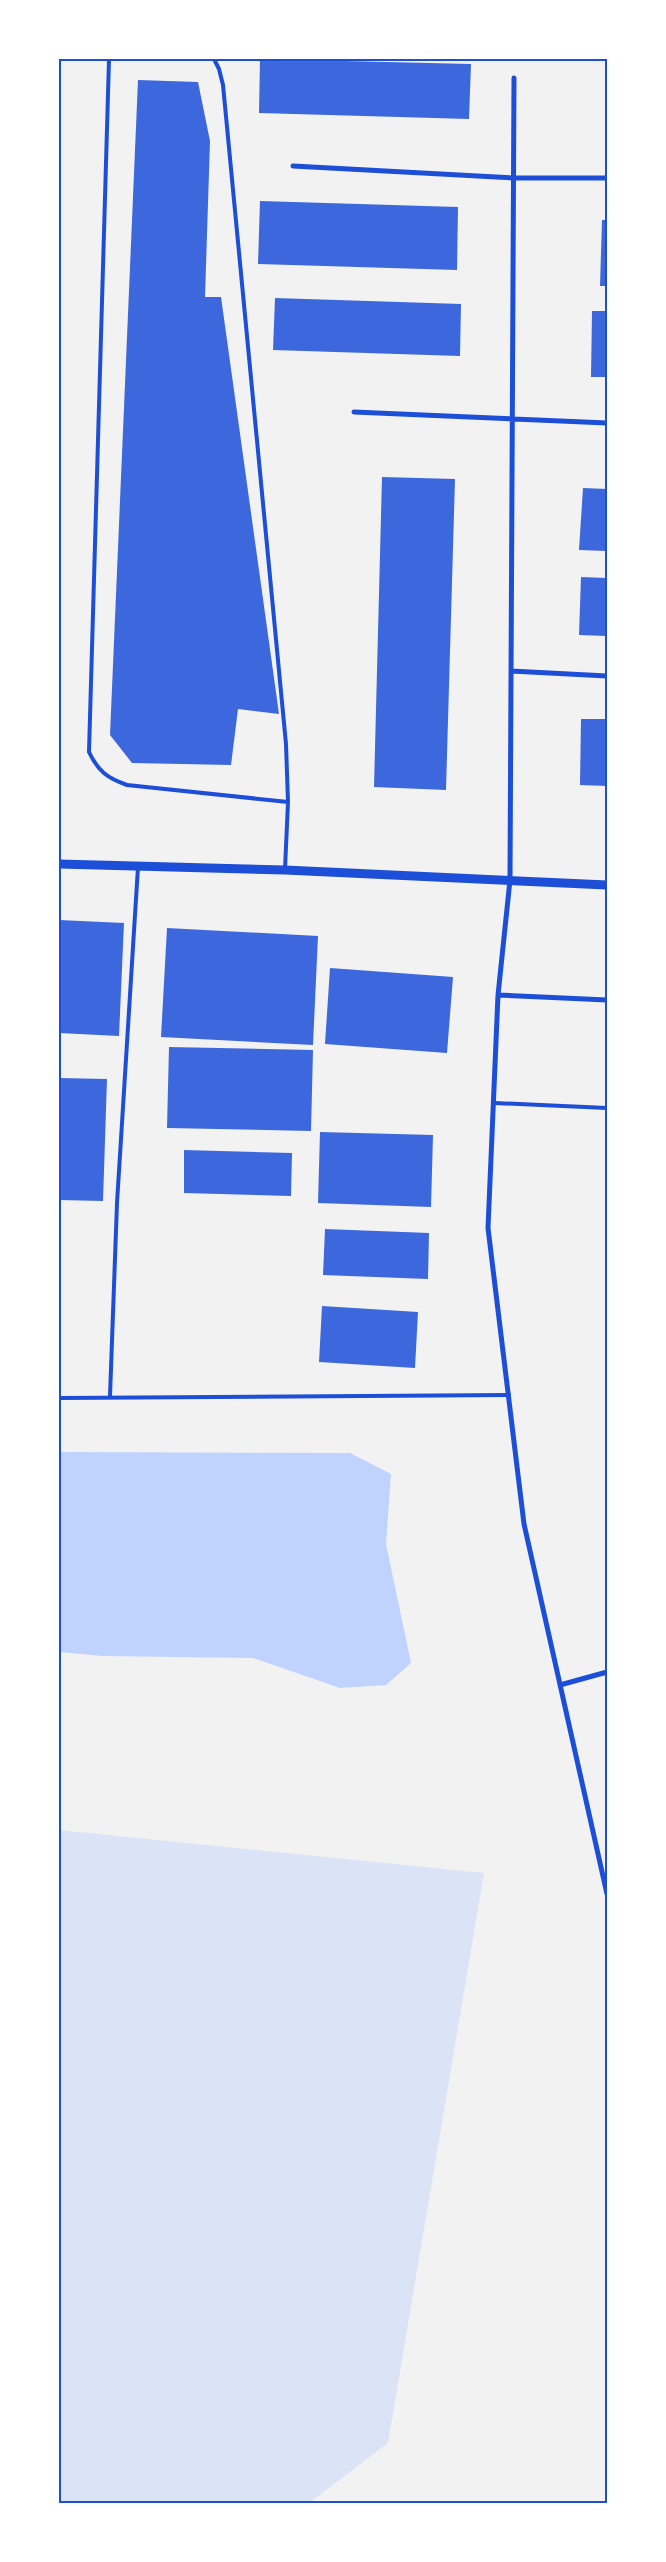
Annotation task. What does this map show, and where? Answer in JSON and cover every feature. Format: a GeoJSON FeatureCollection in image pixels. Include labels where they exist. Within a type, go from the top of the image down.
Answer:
{"type":"FeatureCollection","features":[{"type":"Feature","properties":{"kind":"street"},"geometry":{"type":"LineString","coordinates":[[514,78],[510,880],[498,995],[488,1228],[524,1524],[607,1894]]}},
{"type":"Feature","properties":{"kind":"street"},"geometry":{"type":"LineString","coordinates":[[293,166],[514,178],[607,178]]}},
{"type":"Feature","properties":{"kind":"street"},"geometry":{"type":"LineString","coordinates":[[354,412],[607,423]]}},
{"type":"Feature","properties":{"kind":"street"},"geometry":{"type":"LineString","coordinates":[[511,671],[607,676]]}},
{"type":"Feature","properties":{"kind":"street"},"geometry":{"type":"LineString","coordinates":[[59,864],[285,870],[607,885]]}},
{"type":"Feature","properties":{"kind":"street"},"geometry":{"type":"LineString","coordinates":[[498,995],[607,1000]]}},
{"type":"Feature","properties":{"kind":"street"},"geometry":{"type":"LineString","coordinates":[[560,1685],[607,1672]]}},
{"type":"Feature","properties":{"kind":"lane"},"geometry":{"type":"LineString","coordinates":[[109,59],[89,752],[97,769],[110,779],[127,785],[288,802]]}},
{"type":"Feature","properties":{"kind":"lane"},"geometry":{"type":"LineString","coordinates":[[214,59],[223,85],[256,411],[286,744],[288,802],[285,870]]}},
{"type":"Feature","properties":{"kind":"lane"},"geometry":{"type":"LineString","coordinates":[[110,1396],[117,1203],[138,867]]}},
{"type":"Feature","properties":{"kind":"lane"},"geometry":{"type":"LineString","coordinates":[[494,1102],[607,1108]]}},
{"type":"Feature","properties":{"kind":"lane"},"geometry":{"type":"LineString","coordinates":[[59,1398],[110,1396],[214,1398],[509,1395]]}},
{"type":"Feature","properties":{"kind":"shaded area"},"geometry":{"type":"Polygon","coordinates":[[[59,1830],[484,1873],[388,2443],[309,2503],[59,2503],[59,1830]]]}},
{"type":"Feature","properties":{"kind":"water"},"geometry":{"type":"Polygon","coordinates":[[[59,1452],[350,1453],[391,1474],[386,1544],[411,1663],[386,1685],[340,1688],[253,1658],[103,1656],[59,1652],[59,1452]]]}},
{"type":"Feature","properties":{"kind":"building"},"geometry":{"type":"Polygon","coordinates":[[[260,59],[471,64],[469,119],[259,113],[260,59]]]}},
{"type":"Feature","properties":{"kind":"building"},"geometry":{"type":"Polygon","coordinates":[[[138,80],[198,82],[210,141],[205,297],[221,297],[279,714],[238,709],[231,765],[132,763],[110,735],[138,80]]]}},
{"type":"Feature","properties":{"kind":"building"},"geometry":{"type":"Polygon","coordinates":[[[260,201],[458,207],[457,270],[258,264],[260,201]]]}},
{"type":"Feature","properties":{"kind":"building"},"geometry":{"type":"Polygon","coordinates":[[[602,220],[607,220],[607,286],[600,286],[602,220]]]}},
{"type":"Feature","properties":{"kind":"building"},"geometry":{"type":"Polygon","coordinates":[[[275,298],[461,304],[460,356],[273,350],[275,298]]]}},
{"type":"Feature","properties":{"kind":"building"},"geometry":{"type":"Polygon","coordinates":[[[592,311],[607,311],[607,377],[591,377],[592,311]]]}},
{"type":"Feature","properties":{"kind":"building"},"geometry":{"type":"Polygon","coordinates":[[[382,477],[455,479],[446,790],[374,787],[382,477]]]}},
{"type":"Feature","properties":{"kind":"building"},"geometry":{"type":"Polygon","coordinates":[[[583,488],[607,489],[607,551],[579,550],[583,488]]]}},
{"type":"Feature","properties":{"kind":"building"},"geometry":{"type":"Polygon","coordinates":[[[581,577],[607,578],[607,636],[579,635],[581,577]]]}},
{"type":"Feature","properties":{"kind":"building"},"geometry":{"type":"Polygon","coordinates":[[[581,719],[607,719],[607,786],[580,785],[581,719]]]}},
{"type":"Feature","properties":{"kind":"building"},"geometry":{"type":"Polygon","coordinates":[[[59,920],[124,923],[119,1036],[59,1033],[59,920]]]}},
{"type":"Feature","properties":{"kind":"building"},"geometry":{"type":"Polygon","coordinates":[[[167,928],[318,936],[313,1045],[161,1037],[167,928]]]}},
{"type":"Feature","properties":{"kind":"building"},"geometry":{"type":"Polygon","coordinates":[[[330,968],[453,977],[447,1053],[325,1044],[330,968]]]}},
{"type":"Feature","properties":{"kind":"building"},"geometry":{"type":"Polygon","coordinates":[[[169,1047],[313,1050],[311,1131],[167,1128],[169,1047]]]}},
{"type":"Feature","properties":{"kind":"building"},"geometry":{"type":"Polygon","coordinates":[[[59,1078],[107,1079],[103,1201],[59,1200],[59,1078]]]}},
{"type":"Feature","properties":{"kind":"building"},"geometry":{"type":"Polygon","coordinates":[[[320,1132],[433,1135],[431,1207],[318,1203],[320,1132]]]}},
{"type":"Feature","properties":{"kind":"building"},"geometry":{"type":"Polygon","coordinates":[[[184,1150],[292,1153],[291,1196],[184,1193],[184,1150]]]}},
{"type":"Feature","properties":{"kind":"building"},"geometry":{"type":"Polygon","coordinates":[[[325,1229],[429,1233],[428,1279],[323,1275],[325,1229]]]}},
{"type":"Feature","properties":{"kind":"building"},"geometry":{"type":"Polygon","coordinates":[[[322,1306],[418,1312],[415,1368],[319,1362],[322,1306]]]}}]}
